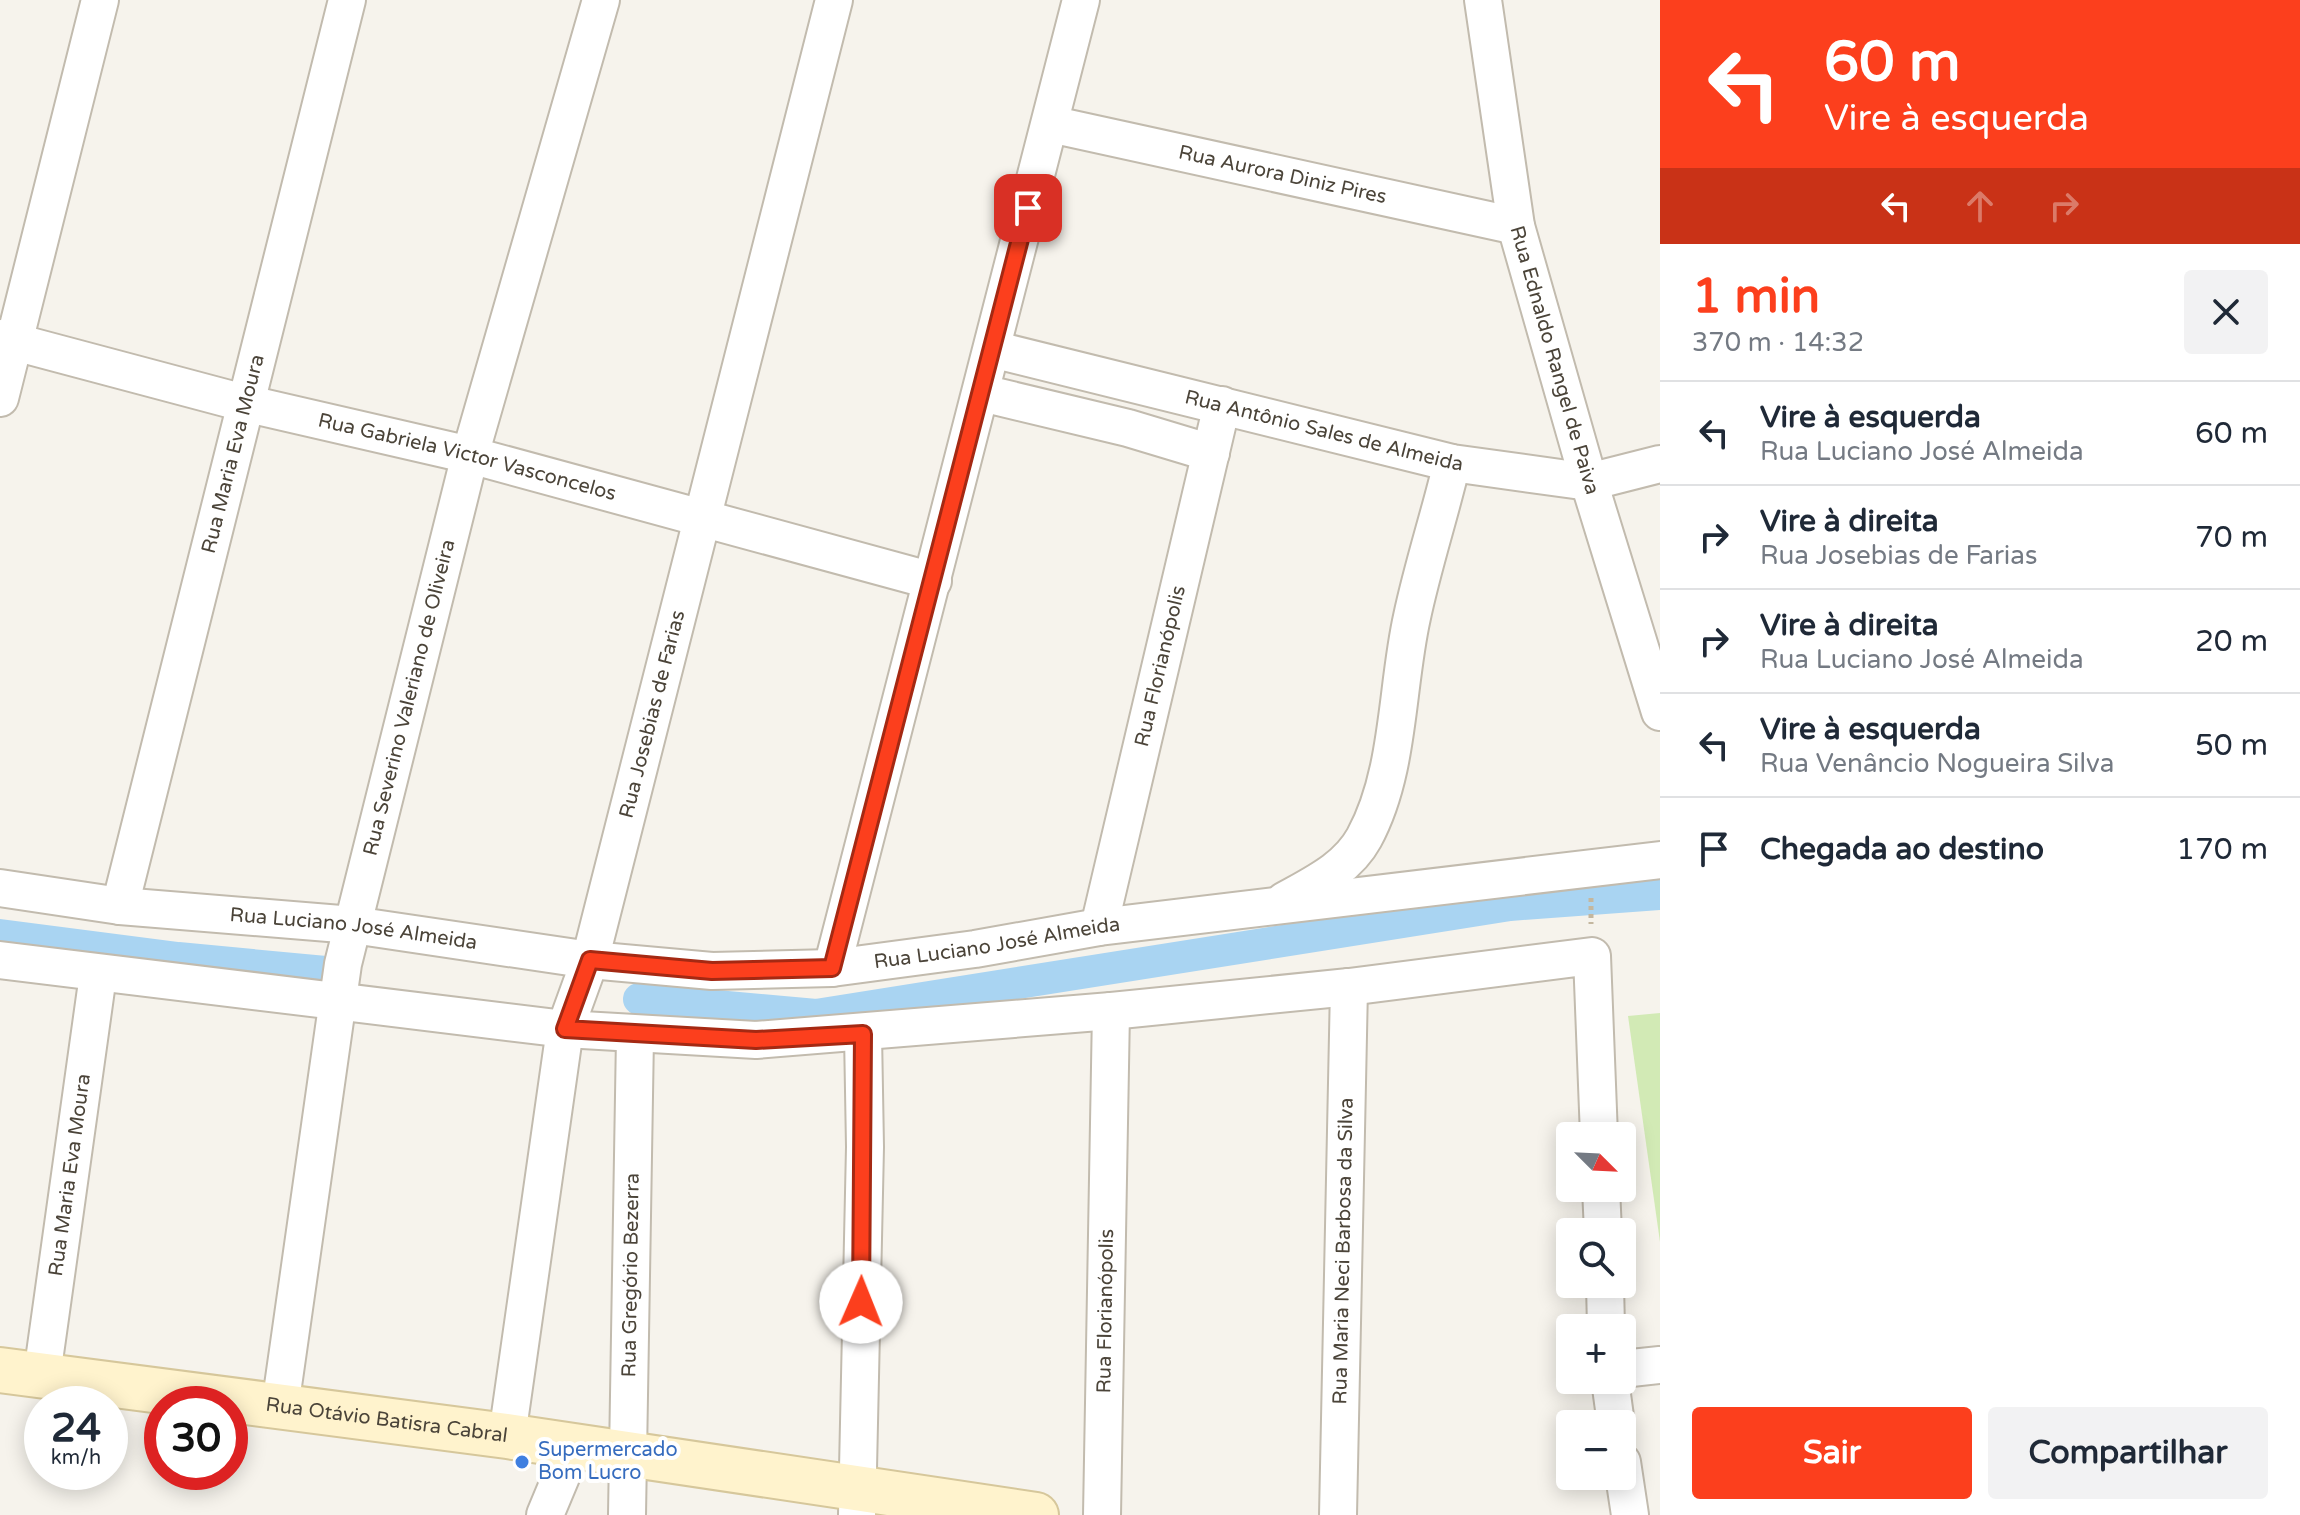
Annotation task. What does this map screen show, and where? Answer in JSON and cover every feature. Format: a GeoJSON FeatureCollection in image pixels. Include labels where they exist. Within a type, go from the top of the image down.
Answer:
{"type":"FeatureCollection","features":[{"type":"Feature","properties":{"kind":"street"},"geometry":{"type":"LineString","coordinates":[[0,398],[8,340],[100,0]]}},
{"type":"Feature","properties":{"kind":"street","name":"Rua Maria Eva Moura"},"geometry":{"type":"LineString","coordinates":[[120,906],[347,0]]}},
{"type":"Feature","properties":{"kind":"street","name":"Rua Severino Valeriano de Oliveira"},"geometry":{"type":"LineString","coordinates":[[280,1407],[337,1001],[353,925],[470,455],[601,0]]}},
{"type":"Feature","properties":{"kind":"street","name":"Rua Josebias de Farias"},"geometry":{"type":"LineString","coordinates":[[507,1436],[565,1029],[590,960],[834,0]]}},
{"type":"Feature","properties":{"kind":"street"},"geometry":{"type":"LineString","coordinates":[[832,968],[1081,0]]}},
{"type":"Feature","properties":{"kind":"street","name":"Rua Ednaldo Rangel de Paiva"},"geometry":{"type":"LineString","coordinates":[[1483,0],[1516,226],[1589,482],[1660,712]]}},
{"type":"Feature","properties":{"kind":"street","name":"Rua Aurora Diniz Pires"},"geometry":{"type":"LineString","coordinates":[[1050,124],[1516,226]]}},
{"type":"Feature","properties":{"kind":"street","name":"Rua Gabriela Victor Vasconcelos"},"geometry":{"type":"LineString","coordinates":[[8,340],[244,403],[470,455],[933,581]]}},
{"type":"Feature","properties":{"kind":"street","name":"Rua Antônio Sales de Almeida"},"geometry":{"type":"LineString","coordinates":[[992,349],[1452,463],[1589,482],[1660,464]]}},
{"type":"Feature","properties":{"kind":"street"},"geometry":{"type":"LineString","coordinates":[[982,393],[1128,428],[1211,453]]}},
{"type":"Feature","properties":{"kind":"street","name":"Rua Florianópolis"},"geometry":{"type":"LineString","coordinates":[[1099,927],[1222,405]]}},
{"type":"Feature","properties":{"kind":"street"},"geometry":{"type":"LineString","coordinates":[[1269,910],[1346,863],[1364,839],[1375,813],[1388,767],[1412,617],[1452,463]]}},
{"type":"Feature","properties":{"kind":"street","name":"Rua Luciano José Almeida"},"geometry":{"type":"LineString","coordinates":[[0,888],[120,906],[353,925],[590,960],[712,971],[832,968],[975,949],[1099,927],[1269,910],[1660,860]]}},
{"type":"Feature","properties":{"kind":"street"},"geometry":{"type":"LineString","coordinates":[[0,960],[98,975],[565,1029],[635,1036],[756,1040],[863,1034],[1349,987],[1591,941],[1598,1122]]}},
{"type":"Feature","properties":{"kind":"street","name":"Rua Maria Eva Moura"},"geometry":{"type":"LineString","coordinates":[[21,1372],[98,975]]}},
{"type":"Feature","properties":{"kind":"street","name":"Rua Maria Neci Barbosa da Silva"},"geometry":{"type":"LineString","coordinates":[[1338,1515],[1349,987]]}},
{"type":"Feature","properties":{"kind":"street","name":"Rua Florianópolis"},"geometry":{"type":"LineString","coordinates":[[1102,1515],[1111,1011]]}},
{"type":"Feature","properties":{"kind":"street"},"geometry":{"type":"LineString","coordinates":[[857,1502],[865,1147],[863,1034]]}},
{"type":"Feature","properties":{"kind":"street","name":"Rua Gregório Bezerra"},"geometry":{"type":"LineString","coordinates":[[627,1515],[635,1036]]}},
{"type":"Feature","properties":{"kind":"street"},"geometry":{"type":"LineString","coordinates":[[1636,1368],[1660,1365]]}},
{"type":"Feature","properties":{"kind":"street","name":"Rua Otávio Batisra Cabral"},"geometry":{"type":"LineString","coordinates":[[21,1372],[507,1436],[857,1502],[1036,1515]]}},
{"type":"Feature","properties":{"kind":"street"},"geometry":{"type":"LineString","coordinates":[[545,1515],[573,1448]]}},
{"type":"Feature","properties":{"kind":"street"},"geometry":{"type":"LineString","coordinates":[[1626,1490],[1630,1515]]}},
{"type":"Feature","properties":{"kind":"path"},"geometry":{"type":"LineString","coordinates":[[1591,885],[1591,941]]}},
{"type":"Feature","properties":{"kind":"green space"},"geometry":{"type":"Polygon","coordinates":[[[1660,1013],[1660,1242],[1628,1016],[1660,1013]]]}},
{"type":"Feature","properties":{"kind":"waterway"},"geometry":{"type":"LineString","coordinates":[[639,999],[816,1015],[1510,905],[1660,894]]}},
{"type":"Feature","properties":{"kind":"waterway"},"geometry":{"type":"LineString","coordinates":[[0,935],[178,958],[336,973]]}},
{"type":"Feature","properties":{"kind":"place","name":"Supermercado Bom Lucro"},"geometry":{"type":"Point","coordinates":[522,1462]}},
{"type":"Feature","properties":{"kind":"route"},"geometry":{"type":"LineString","coordinates":[[861,1302],[865,1147],[863,1034],[756,1040],[635,1036],[565,1029],[590,960],[712,971],[832,968],[1028,208]]}}]}
